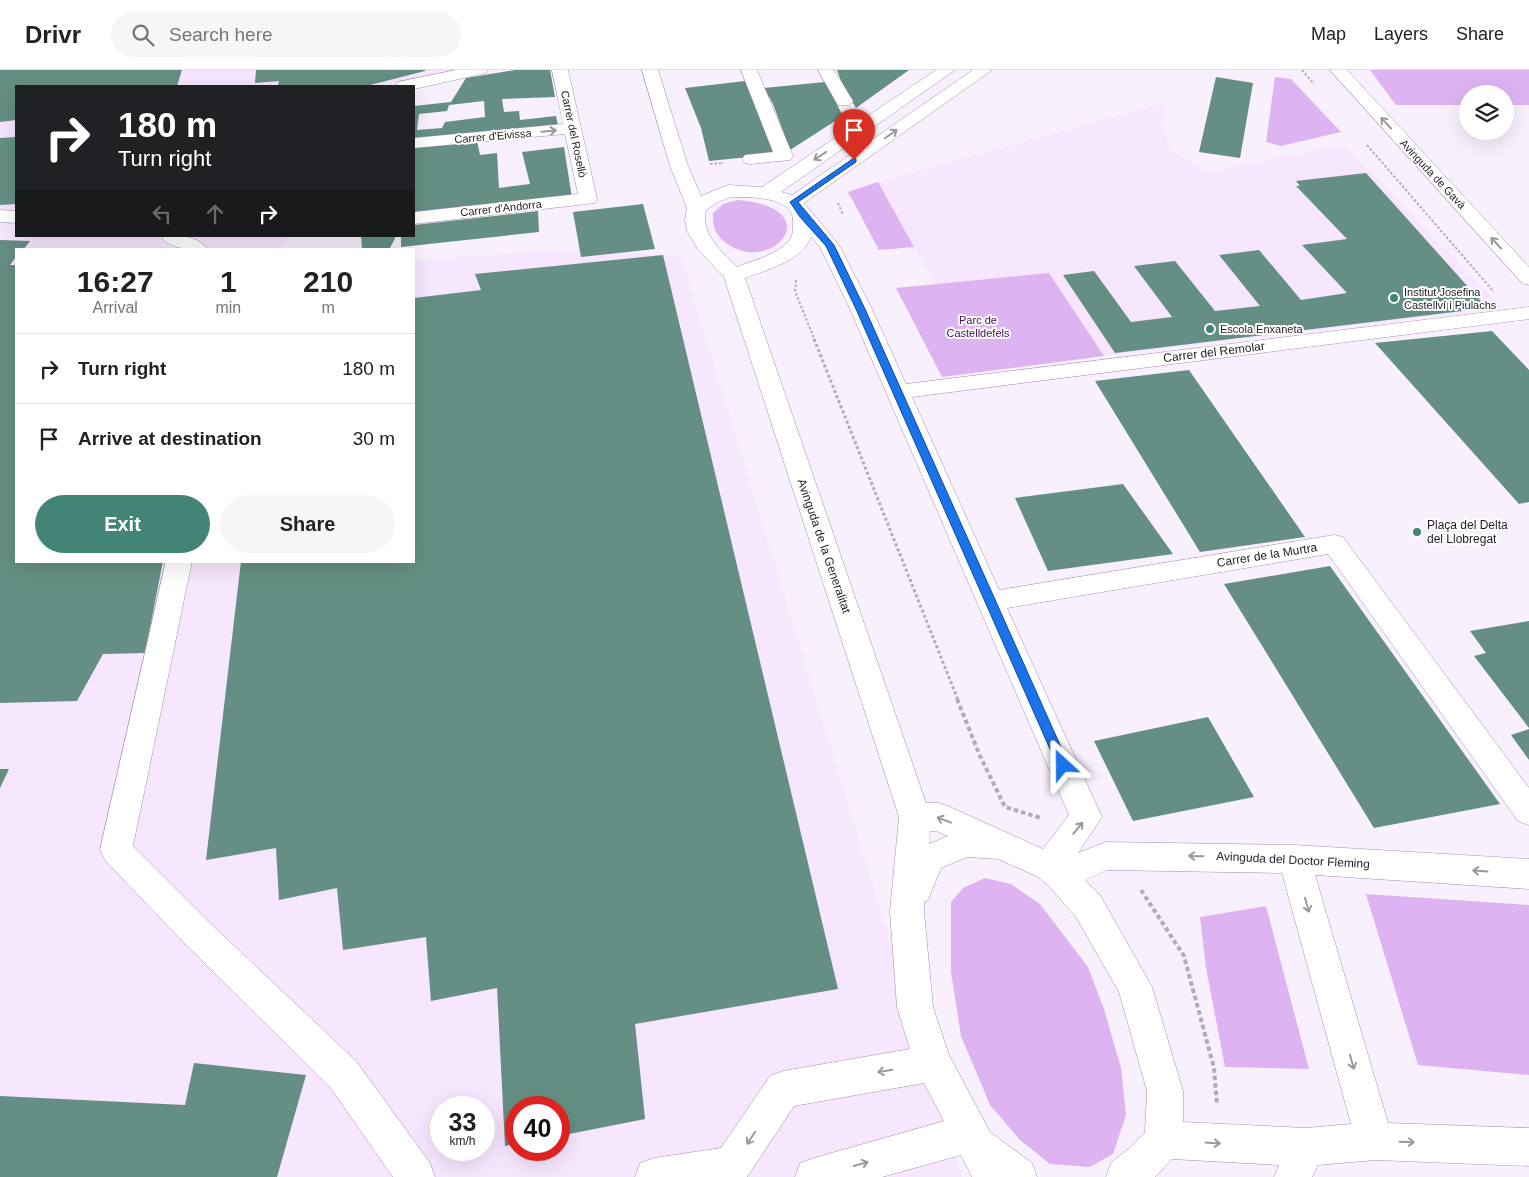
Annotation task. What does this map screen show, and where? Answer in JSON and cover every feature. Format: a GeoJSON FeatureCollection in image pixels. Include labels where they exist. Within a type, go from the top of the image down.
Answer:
{"type":"FeatureCollection","features":[{"type":"Feature","properties":{"kind":"street"},"geometry":{"type":"LineString","coordinates":[[409,85],[480,70]]}},
{"type":"Feature","properties":{"kind":"street","name":"Carrer del Rosellò"},"geometry":{"type":"LineString","coordinates":[[560,70],[588,198]]}},
{"type":"Feature","properties":{"kind":"street"},"geometry":{"type":"LineString","coordinates":[[650,70],[679,166],[696,208],[694,223],[707,249],[734,276],[778,258],[799,242],[803,232],[798,209]]}},
{"type":"Feature","properties":{"kind":"street"},"geometry":{"type":"LineString","coordinates":[[749,70],[784,156],[750,159]]}},
{"type":"Feature","properties":{"kind":"street"},"geometry":{"type":"LineString","coordinates":[[826,70],[844,101]]}},
{"type":"Feature","properties":{"kind":"street"},"geometry":{"type":"LineString","coordinates":[[766,193],[947,70]]}},
{"type":"Feature","properties":{"kind":"street"},"geometry":{"type":"LineString","coordinates":[[798,209],[984,70]]}},
{"type":"Feature","properties":{"kind":"street","name":"Avinguda de Gavà"},"geometry":{"type":"LineString","coordinates":[[1338,70],[1529,278]]}},
{"type":"Feature","properties":{"kind":"street","name":"Carrer d'Eivissa"},"geometry":{"type":"LineString","coordinates":[[415,143],[572,128]]}},
{"type":"Feature","properties":{"kind":"street"},"geometry":{"type":"LineString","coordinates":[[679,166],[697,177],[728,191],[766,193],[798,209],[830,245],[898,392],[1086,817],[1055,871]]}},
{"type":"Feature","properties":{"kind":"street"},"geometry":{"type":"LineString","coordinates":[[696,208],[711,198],[728,191]]}},
{"type":"Feature","properties":{"kind":"street","name":"Carrer d'Andorra"},"geometry":{"type":"LineString","coordinates":[[415,218],[588,198]]}},
{"type":"Feature","properties":{"kind":"street"},"geometry":{"type":"LineString","coordinates":[[0,216],[15,217]]}},
{"type":"Feature","properties":{"kind":"street"},"geometry":{"type":"LineString","coordinates":[[173,237],[195,248]]}},
{"type":"Feature","properties":{"kind":"street"},"geometry":{"type":"LineString","coordinates":[[716,256],[740,263],[763,263]]}},
{"type":"Feature","properties":{"kind":"street","name":"Avinguda de la Generalitat"},"geometry":{"type":"LineString","coordinates":[[734,276],[915,817]]}},
{"type":"Feature","properties":{"kind":"street","name":"Carrer del Remolar"},"geometry":{"type":"LineString","coordinates":[[898,392],[1522,314]]}},
{"type":"Feature","properties":{"kind":"street","name":"Carrer de la Murtra"},"geometry":{"type":"LineString","coordinates":[[990,601],[1334,544],[1529,812]]}},
{"type":"Feature","properties":{"kind":"street"},"geometry":{"type":"LineString","coordinates":[[179,563],[116,850],[201,937],[343,1074],[416,1177]]}},
{"type":"Feature","properties":{"kind":"street"},"geometry":{"type":"LineString","coordinates":[[994,1177],[971,1137],[934,1063],[915,1007],[907,912],[915,817],[939,817],[1055,871],[1088,906],[1136,987],[1165,1091],[1144,1163],[1299,1162],[1375,1141],[1529,1147]]}},
{"type":"Feature","properties":{"kind":"street"},"geometry":{"type":"LineString","coordinates":[[907,912],[930,858],[966,843],[1003,847]]}},
{"type":"Feature","properties":{"kind":"street","name":"Avinguda del Doctor Fleming"},"geometry":{"type":"LineString","coordinates":[[1055,871],[1106,856],[1294,859],[1529,874]]}},
{"type":"Feature","properties":{"kind":"street"},"geometry":{"type":"LineString","coordinates":[[1294,859],[1375,1141]]}},
{"type":"Feature","properties":{"kind":"street"},"geometry":{"type":"LineString","coordinates":[[654,1177],[732,1166],[782,1089],[934,1063]]}},
{"type":"Feature","properties":{"kind":"street"},"geometry":{"type":"LineString","coordinates":[[814,1177],[971,1137]]}},
{"type":"Feature","properties":{"kind":"street"},"geometry":{"type":"LineString","coordinates":[[971,1137],[1018,1177]]}},
{"type":"Feature","properties":{"kind":"path"},"geometry":{"type":"LineString","coordinates":[[1302,70],[1315,85]]}},
{"type":"Feature","properties":{"kind":"path"},"geometry":{"type":"LineString","coordinates":[[1366,144],[1522,314]]}},
{"type":"Feature","properties":{"kind":"path"},"geometry":{"type":"LineString","coordinates":[[706,166],[715,170]]}},
{"type":"Feature","properties":{"kind":"shaded area"},"geometry":{"type":"Polygon","coordinates":[[[0,70],[469,70],[398,85],[15,85],[15,237],[287,237],[282,248],[15,248],[15,563],[415,563],[415,260],[582,249],[681,256],[962,1177],[0,1177],[0,70]]]}},
{"type":"Feature","properties":{"kind":"shaded area"},"geometry":{"type":"Polygon","coordinates":[[[1168,102],[1162,127],[1173,151],[1206,172],[1345,145],[1502,308],[1104,356],[1049,273],[935,284],[878,182],[1168,102]]]}},
{"type":"Feature","properties":{"kind":"green space"},"geometry":{"type":"Polygon","coordinates":[[[1370,70],[1529,70],[1529,105],[1514,105],[1514,85],[1459,85],[1459,105],[1396,105],[1370,70]]]}},
{"type":"Feature","properties":{"kind":"green space"},"geometry":{"type":"Polygon","coordinates":[[[1275,77],[1291,79],[1341,132],[1281,146],[1266,142],[1275,77]]]}},
{"type":"Feature","properties":{"kind":"green space"},"geometry":{"type":"Polygon","coordinates":[[[878,182],[914,247],[879,250],[848,192],[878,182]]]}},
{"type":"Feature","properties":{"kind":"green space"},"geometry":{"type":"Polygon","coordinates":[[[737,200],[765,205],[781,214],[787,226],[784,237],[774,246],[760,252],[744,251],[726,243],[715,230],[713,213],[723,204],[737,200]]]}},
{"type":"Feature","properties":{"kind":"green space","name":"Parc de Castelldefels"},"geometry":{"type":"Polygon","coordinates":[[[1049,273],[1104,356],[942,377],[896,288],[1049,273]]]}},
{"type":"Feature","properties":{"kind":"green space"},"geometry":{"type":"Polygon","coordinates":[[[985,878],[1011,884],[1040,904],[1088,967],[1104,1009],[1121,1068],[1126,1115],[1113,1154],[1090,1167],[1050,1164],[1020,1140],[990,1105],[961,1036],[951,972],[951,902],[963,888],[985,878]]]}},
{"type":"Feature","properties":{"kind":"green space"},"geometry":{"type":"Polygon","coordinates":[[[1366,894],[1529,905],[1529,1075],[1418,1065],[1366,894]]]}},
{"type":"Feature","properties":{"kind":"green space"},"geometry":{"type":"Polygon","coordinates":[[[1266,906],[1309,1069],[1225,1067],[1206,968],[1200,917],[1266,906]]]}},
{"type":"Feature","properties":{"kind":"building"},"geometry":{"type":"Polygon","coordinates":[[[0,70],[182,70],[177,85],[15,85],[15,120],[0,122],[0,70]]]}},
{"type":"Feature","properties":{"kind":"building"},"geometry":{"type":"Polygon","coordinates":[[[256,70],[425,70],[370,85],[278,85],[279,81],[255,83],[256,70]]]}},
{"type":"Feature","properties":{"kind":"building"},"geometry":{"type":"Polygon","coordinates":[[[515,70],[550,70],[555,97],[502,99],[504,112],[519,111],[520,120],[556,116],[558,125],[415,140],[415,106],[451,102],[466,78],[515,70]],[[484,101],[449,105],[447,111],[419,114],[417,130],[442,128],[445,122],[485,117],[484,101]]]}},
{"type":"Feature","properties":{"kind":"building"},"geometry":{"type":"Polygon","coordinates":[[[837,70],[909,70],[856,108],[842,84],[837,70]]]}},
{"type":"Feature","properties":{"kind":"building"},"geometry":{"type":"Polygon","coordinates":[[[1216,77],[1253,83],[1240,158],[1199,152],[1216,77]]]}},
{"type":"Feature","properties":{"kind":"building"},"geometry":{"type":"Polygon","coordinates":[[[745,81],[779,154],[709,161],[701,128],[685,88],[745,81]]]}},
{"type":"Feature","properties":{"kind":"building"},"geometry":{"type":"Polygon","coordinates":[[[825,82],[843,116],[790,150],[773,104],[764,88],[825,82]]]}},
{"type":"Feature","properties":{"kind":"building"},"geometry":{"type":"Polygon","coordinates":[[[15,137],[15,204],[0,205],[0,138],[15,137]]]}},
{"type":"Feature","properties":{"kind":"building"},"geometry":{"type":"Polygon","coordinates":[[[477,141],[480,155],[497,153],[499,188],[530,184],[522,152],[564,147],[572,198],[415,215],[415,148],[477,141]]]}},
{"type":"Feature","properties":{"kind":"building"},"geometry":{"type":"Polygon","coordinates":[[[1366,173],[1487,308],[1115,353],[1063,275],[1094,271],[1131,322],[1172,317],[1134,266],[1175,261],[1215,311],[1260,306],[1219,255],[1259,250],[1301,300],[1347,293],[1302,245],[1347,239],[1296,186],[1300,186],[1296,181],[1366,173]]]}},
{"type":"Feature","properties":{"kind":"building"},"geometry":{"type":"Polygon","coordinates":[[[643,204],[655,249],[581,257],[573,212],[643,204]]]}},
{"type":"Feature","properties":{"kind":"building"},"geometry":{"type":"Polygon","coordinates":[[[538,211],[539,232],[401,247],[401,237],[415,237],[415,225],[538,211]]]}},
{"type":"Feature","properties":{"kind":"building"},"geometry":{"type":"Polygon","coordinates":[[[361,237],[396,237],[390,248],[362,248],[361,237]]]}},
{"type":"Feature","properties":{"kind":"building"},"geometry":{"type":"Polygon","coordinates":[[[0,240],[30,241],[25,248],[15,248],[15,258],[10,265],[15,265],[15,563],[163,563],[145,653],[103,654],[77,701],[0,703],[0,240]]]}},
{"type":"Feature","properties":{"kind":"building"},"geometry":{"type":"Polygon","coordinates":[[[663,255],[838,989],[635,1024],[645,1119],[570,1134],[570,1096],[505,1096],[505,1146],[497,988],[431,1001],[426,937],[343,950],[337,888],[279,900],[276,848],[206,860],[241,563],[415,563],[415,298],[481,290],[475,274],[663,255]]]}},
{"type":"Feature","properties":{"kind":"building"},"geometry":{"type":"Polygon","coordinates":[[[1492,331],[1529,370],[1529,502],[1519,504],[1375,343],[1492,331]]]}},
{"type":"Feature","properties":{"kind":"building"},"geometry":{"type":"Polygon","coordinates":[[[1189,370],[1305,537],[1200,552],[1095,381],[1189,370]]]}},
{"type":"Feature","properties":{"kind":"building"},"geometry":{"type":"Polygon","coordinates":[[[1123,484],[1173,554],[1048,571],[1015,498],[1123,484]]]}},
{"type":"Feature","properties":{"kind":"building"},"geometry":{"type":"Polygon","coordinates":[[[1330,566],[1500,804],[1374,828],[1224,584],[1330,566]]]}},
{"type":"Feature","properties":{"kind":"building"},"geometry":{"type":"Polygon","coordinates":[[[1529,621],[1529,728],[1474,656],[1486,653],[1470,631],[1529,621]]]}},
{"type":"Feature","properties":{"kind":"building"},"geometry":{"type":"Polygon","coordinates":[[[1208,717],[1254,797],[1133,821],[1094,741],[1208,717]]]}},
{"type":"Feature","properties":{"kind":"building"},"geometry":{"type":"Polygon","coordinates":[[[1529,729],[1529,760],[1511,735],[1529,729]]]}},
{"type":"Feature","properties":{"kind":"building"},"geometry":{"type":"Polygon","coordinates":[[[0,769],[9,769],[0,788],[0,769]]]}},
{"type":"Feature","properties":{"kind":"building"},"geometry":{"type":"Polygon","coordinates":[[[194,1063],[306,1075],[277,1177],[0,1177],[0,1096],[185,1105],[194,1063]]]}},
{"type":"Feature","properties":{"kind":"place","name":"Institut Josefina Castellví i Piulachs"},"geometry":{"type":"Point","coordinates":[1394,298]}},
{"type":"Feature","properties":{"kind":"place","name":"Escola Enxaneta"},"geometry":{"type":"Point","coordinates":[1210,329]}},
{"type":"Feature","properties":{"kind":"place","name":"Plaça del Delta del Llobregat"},"geometry":{"type":"Point","coordinates":[1417,532]}},
{"type":"Feature","properties":{"kind":"route"},"geometry":{"type":"LineString","coordinates":[[854,160],[794,202],[803,216],[830,245],[861,309],[1063,765]]}}]}
